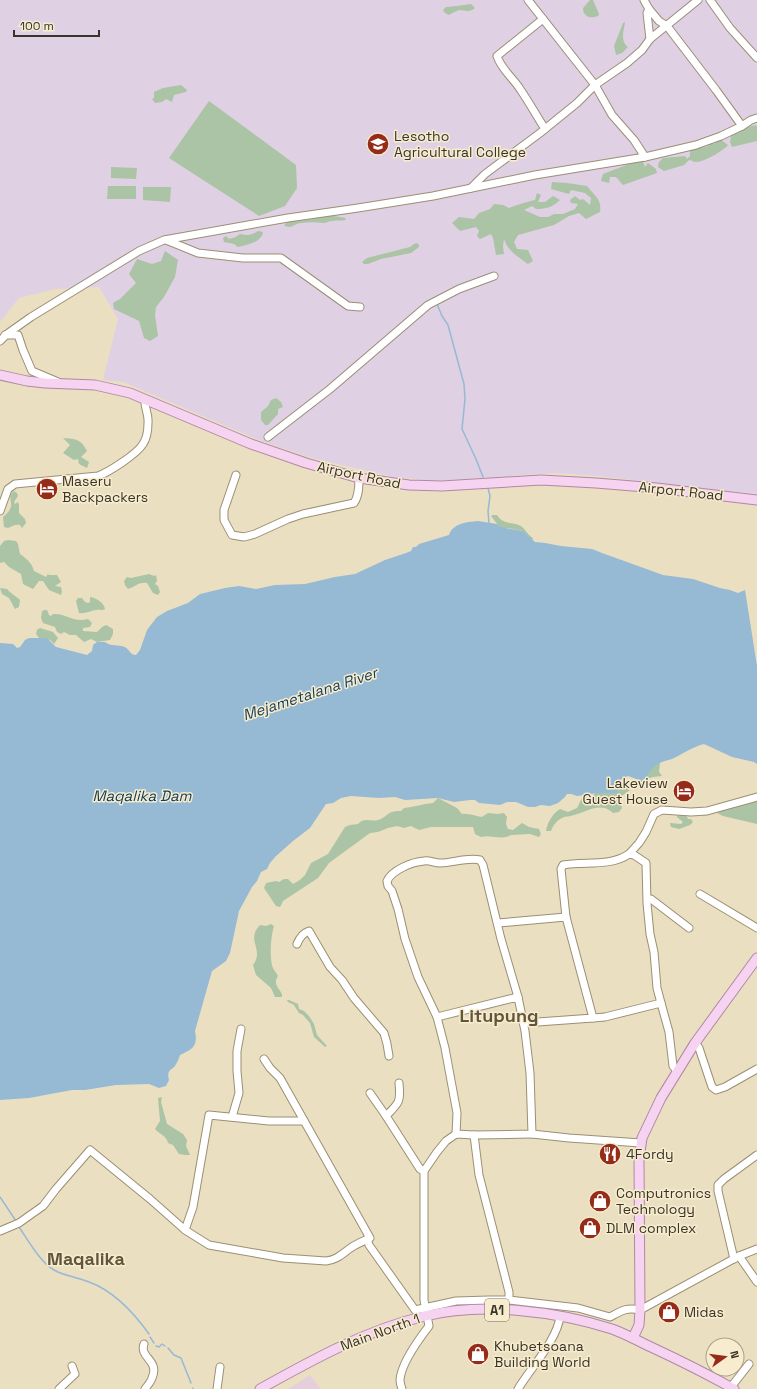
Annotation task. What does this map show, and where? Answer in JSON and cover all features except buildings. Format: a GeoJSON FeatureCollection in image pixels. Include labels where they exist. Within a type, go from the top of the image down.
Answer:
{"type":"FeatureCollection","features":[{"type":"Feature","properties":{"kind":"main road","name":"Airport Road"},"geometry":{"type":"LineString","coordinates":[[0,374],[27,381],[95,385],[130,393],[251,444],[306,463],[360,478],[409,485],[435,486],[541,480],[590,482],[757,500]]}},
{"type":"Feature","properties":{"kind":"main road"},"geometry":{"type":"LineString","coordinates":[[634,1338],[639,1325],[640,1310],[639,1160],[644,1131],[661,1098],[695,1043],[757,958]]}},
{"type":"Feature","properties":{"kind":"main road","name":"Main North 1"},"geometry":{"type":"LineString","coordinates":[[260,1389],[343,1345],[426,1312],[491,1309],[560,1316],[612,1329],[698,1369],[733,1388]]}},
{"type":"Feature","properties":{"kind":"street"},"geometry":{"type":"LineString","coordinates":[[538,0],[530,2],[595,85],[612,115],[634,140],[645,156]]}},
{"type":"Feature","properties":{"kind":"street"},"geometry":{"type":"LineString","coordinates":[[644,0],[649,9],[659,21],[666,26],[742,126]]}},
{"type":"Feature","properties":{"kind":"street"},"geometry":{"type":"LineString","coordinates":[[470,188],[485,174],[577,103],[595,85],[628,63],[642,50],[650,39],[698,0]]}},
{"type":"Feature","properties":{"kind":"street"},"geometry":{"type":"LineString","coordinates":[[710,0],[730,28],[757,58]]}},
{"type":"Feature","properties":{"kind":"street"},"geometry":{"type":"LineString","coordinates":[[649,9],[647,13],[650,39]]}},
{"type":"Feature","properties":{"kind":"street"},"geometry":{"type":"LineString","coordinates":[[543,19],[497,56],[500,63],[535,110],[545,129]]}},
{"type":"Feature","properties":{"kind":"street"},"geometry":{"type":"LineString","coordinates":[[0,341],[3,336],[31,317],[139,251],[164,240],[219,229],[358,208],[696,146],[757,118]]}},
{"type":"Feature","properties":{"kind":"street"},"geometry":{"type":"LineString","coordinates":[[164,240],[198,253],[243,258],[281,258],[348,306],[360,307]]}},
{"type":"Feature","properties":{"kind":"street"},"geometry":{"type":"LineString","coordinates":[[268,437],[330,389],[428,305],[459,289],[494,276]]}},
{"type":"Feature","properties":{"kind":"street"},"geometry":{"type":"LineString","coordinates":[[3,336],[18,335],[32,371],[62,384]]}},
{"type":"Feature","properties":{"kind":"street"},"geometry":{"type":"LineString","coordinates":[[0,512],[8,489],[15,484],[98,476],[106,473],[125,460],[142,446],[147,434],[148,417],[144,407],[145,399]]}},
{"type":"Feature","properties":{"kind":"street"},"geometry":{"type":"LineString","coordinates":[[236,475],[224,510],[224,520],[232,535],[244,537],[267,530],[288,519],[302,514],[354,503],[358,495],[360,478]]}},
{"type":"Feature","properties":{"kind":"street"},"geometry":{"type":"LineString","coordinates":[[593,1018],[566,917],[561,869],[563,865],[622,859],[639,843],[654,814],[662,810],[691,812],[707,811],[757,796]]}},
{"type":"Feature","properties":{"kind":"street"},"geometry":{"type":"LineString","coordinates":[[629,854],[634,855],[646,863],[650,934],[654,952],[657,988],[669,1032],[673,1066],[677,1071]]}},
{"type":"Feature","properties":{"kind":"street"},"geometry":{"type":"LineString","coordinates":[[456,1134],[456,1106],[445,1048],[437,1017],[418,977],[404,939],[398,909],[387,881],[391,874],[407,866],[424,861],[439,863],[469,859],[480,860],[483,865],[524,1023],[530,1073],[532,1134]]}},
{"type":"Feature","properties":{"kind":"street"},"geometry":{"type":"LineString","coordinates":[[700,894],[757,928]]}},
{"type":"Feature","properties":{"kind":"street"},"geometry":{"type":"LineString","coordinates":[[648,899],[651,899],[689,928]]}},
{"type":"Feature","properties":{"kind":"street"},"geometry":{"type":"LineString","coordinates":[[498,923],[566,917]]}},
{"type":"Feature","properties":{"kind":"street"},"geometry":{"type":"LineString","coordinates":[[297,944],[300,938],[307,932],[309,931],[311,933],[330,967],[342,980],[354,998],[384,1032],[388,1044],[389,1056]]}},
{"type":"Feature","properties":{"kind":"street"},"geometry":{"type":"LineString","coordinates":[[437,1017],[518,997]]}},
{"type":"Feature","properties":{"kind":"street"},"geometry":{"type":"LineString","coordinates":[[524,1023],[605,1017],[661,1003]]}},
{"type":"Feature","properties":{"kind":"street"},"geometry":{"type":"LineString","coordinates":[[232,1117],[239,1093],[237,1070],[238,1051],[242,1029]]}},
{"type":"Feature","properties":{"kind":"street"},"geometry":{"type":"LineString","coordinates":[[695,1043],[699,1048],[712,1087],[716,1090],[725,1087],[757,1069]]}},
{"type":"Feature","properties":{"kind":"street"},"geometry":{"type":"LineString","coordinates":[[0,1231],[19,1223],[43,1206],[90,1150],[186,1230],[209,1245],[283,1258],[326,1261],[339,1257],[366,1239],[370,1238],[280,1078],[270,1068],[264,1059]]}},
{"type":"Feature","properties":{"kind":"street"},"geometry":{"type":"LineString","coordinates":[[386,1116],[398,1104],[400,1093],[398,1084]]}},
{"type":"Feature","properties":{"kind":"street"},"geometry":{"type":"LineString","coordinates":[[370,1093],[420,1169],[424,1171]]}},
{"type":"Feature","properties":{"kind":"street"},"geometry":{"type":"LineString","coordinates":[[186,1230],[193,1207],[209,1115],[270,1121],[304,1121]]}},
{"type":"Feature","properties":{"kind":"street"},"geometry":{"type":"LineString","coordinates":[[404,1389],[400,1381],[410,1355],[429,1326],[424,1300],[424,1171],[441,1146],[456,1134],[532,1134],[641,1143]]}},
{"type":"Feature","properties":{"kind":"street"},"geometry":{"type":"LineString","coordinates":[[474,1135],[479,1175],[509,1292],[509,1300]]}},
{"type":"Feature","properties":{"kind":"street"},"geometry":{"type":"LineString","coordinates":[[757,1155],[718,1185],[718,1191],[736,1257],[757,1282]]}},
{"type":"Feature","properties":{"kind":"street"},"geometry":{"type":"LineString","coordinates":[[366,1239],[415,1310],[426,1312],[456,1301],[509,1300],[578,1308],[610,1317],[631,1308],[640,1310],[736,1257],[757,1249]]}},
{"type":"Feature","properties":{"kind":"street"},"geometry":{"type":"LineString","coordinates":[[518,1389],[554,1335],[560,1323],[560,1316]]}},
{"type":"Feature","properties":{"kind":"street"},"geometry":{"type":"LineString","coordinates":[[144,1344],[144,1353],[153,1364],[154,1372],[152,1379],[145,1389]]}},
{"type":"Feature","properties":{"kind":"street"},"geometry":{"type":"LineString","coordinates":[[733,1388],[749,1364]]}},
{"type":"Feature","properties":{"kind":"street"},"geometry":{"type":"LineString","coordinates":[[59,1389],[75,1374],[72,1366]]}},
{"type":"Feature","properties":{"kind":"street"},"geometry":{"type":"LineString","coordinates":[[217,1389],[220,1367]]}},
{"type":"Feature","properties":{"kind":"shaded area","name":"Lesotho Agricultural College"},"geometry":{"type":"Polygon","coordinates":[[[0,0],[757,0],[757,494],[597,476],[555,473],[434,481],[395,477],[350,467],[312,458],[261,441],[123,382],[103,380],[118,319],[99,287],[55,289],[19,298],[0,322],[0,0]]]}},
{"type":"Feature","properties":{"kind":"shaded area"},"geometry":{"type":"Polygon","coordinates":[[[310,1375],[321,1389],[288,1389],[310,1375]]]}},
{"type":"Feature","properties":{"kind":"green space"},"geometry":{"type":"Polygon","coordinates":[[[590,0],[593,0],[599,14],[598,16],[590,17],[583,11],[583,8],[590,0]]]}},
{"type":"Feature","properties":{"kind":"green space"},"geometry":{"type":"Polygon","coordinates":[[[471,4],[475,8],[469,11],[459,10],[449,15],[443,10],[446,7],[471,4]]]}},
{"type":"Feature","properties":{"kind":"green space"},"geometry":{"type":"Polygon","coordinates":[[[625,22],[623,39],[628,47],[622,53],[616,55],[614,46],[623,23],[625,22]]]}},
{"type":"Feature","properties":{"kind":"green space"},"geometry":{"type":"Polygon","coordinates":[[[181,85],[187,90],[186,92],[174,95],[172,102],[166,99],[162,102],[155,103],[152,99],[154,98],[154,92],[163,88],[181,85]]]}},
{"type":"Feature","properties":{"kind":"green space"},"geometry":{"type":"Polygon","coordinates":[[[209,101],[296,165],[297,188],[285,206],[259,216],[169,158],[209,101]]]}},
{"type":"Feature","properties":{"kind":"green space"},"geometry":{"type":"Polygon","coordinates":[[[756,125],[757,141],[732,147],[730,142],[733,127],[742,128],[756,125]]]}},
{"type":"Feature","properties":{"kind":"green space"},"geometry":{"type":"Polygon","coordinates":[[[720,139],[728,145],[713,156],[699,162],[689,160],[684,165],[664,171],[658,167],[659,162],[663,158],[685,156],[687,159],[690,156],[690,151],[714,144],[720,139]]]}},
{"type":"Feature","properties":{"kind":"green space"},"geometry":{"type":"Polygon","coordinates":[[[634,162],[643,162],[645,167],[648,163],[656,169],[657,173],[623,185],[616,177],[610,177],[609,183],[601,181],[603,174],[634,162]]]}},
{"type":"Feature","properties":{"kind":"green space"},"geometry":{"type":"Polygon","coordinates":[[[111,167],[137,168],[136,179],[111,178],[111,167]]]}},
{"type":"Feature","properties":{"kind":"green space"},"geometry":{"type":"Polygon","coordinates":[[[552,182],[587,186],[599,200],[600,212],[586,219],[579,213],[569,216],[554,225],[518,235],[514,242],[517,249],[528,250],[533,261],[528,264],[511,250],[504,239],[504,254],[496,255],[491,234],[480,239],[477,236],[479,231],[476,227],[460,231],[452,223],[459,217],[474,219],[479,213],[490,209],[494,204],[503,205],[509,208],[535,200],[537,193],[541,195],[538,202],[545,202],[553,196],[560,200],[552,206],[546,208],[536,209],[532,206],[524,210],[540,217],[563,214],[575,209],[578,204],[571,203],[570,200],[575,196],[580,200],[583,199],[590,205],[591,198],[585,193],[571,190],[569,194],[551,189],[552,182]]]}},
{"type":"Feature","properties":{"kind":"green space"},"geometry":{"type":"Polygon","coordinates":[[[108,186],[136,186],[136,199],[107,199],[108,186]]]}},
{"type":"Feature","properties":{"kind":"green space"},"geometry":{"type":"Polygon","coordinates":[[[143,187],[171,187],[170,202],[143,200],[143,187]]]}},
{"type":"Feature","properties":{"kind":"green space"},"geometry":{"type":"Polygon","coordinates":[[[322,216],[346,218],[345,220],[324,223],[301,223],[290,227],[284,225],[297,220],[313,219],[322,216]]]}},
{"type":"Feature","properties":{"kind":"green space"},"geometry":{"type":"Polygon","coordinates":[[[258,231],[263,232],[262,235],[257,241],[250,244],[238,247],[234,244],[224,242],[223,238],[226,236],[229,239],[241,234],[250,235],[258,231]]]}},
{"type":"Feature","properties":{"kind":"green space"},"geometry":{"type":"Polygon","coordinates":[[[417,243],[419,247],[411,253],[381,259],[368,264],[364,264],[362,262],[367,258],[410,247],[417,243]]]}},
{"type":"Feature","properties":{"kind":"green space"},"geometry":{"type":"Polygon","coordinates":[[[165,251],[178,260],[175,277],[164,297],[156,307],[155,315],[158,336],[150,341],[144,338],[139,321],[114,309],[113,303],[120,299],[136,283],[129,274],[137,259],[152,264],[161,261],[165,251]]]}},
{"type":"Feature","properties":{"kind":"green space"},"geometry":{"type":"Polygon","coordinates":[[[276,398],[281,402],[283,407],[278,409],[278,414],[268,425],[265,425],[261,420],[261,412],[268,406],[271,400],[276,398]]]}},
{"type":"Feature","properties":{"kind":"green space"},"geometry":{"type":"Polygon","coordinates":[[[63,438],[75,439],[83,444],[87,451],[81,457],[89,462],[87,468],[79,464],[78,459],[74,460],[63,453],[70,445],[63,438]]]}},
{"type":"Feature","properties":{"kind":"green space"},"geometry":{"type":"Polygon","coordinates":[[[14,491],[18,496],[14,502],[15,504],[18,502],[19,513],[25,519],[26,523],[22,528],[20,525],[14,525],[8,528],[4,527],[3,517],[10,509],[10,497],[14,491]]]}},
{"type":"Feature","properties":{"kind":"green space"},"geometry":{"type":"Polygon","coordinates":[[[497,515],[502,521],[521,526],[533,538],[532,540],[523,531],[508,528],[501,529],[491,516],[497,515]]]}},
{"type":"Feature","properties":{"kind":"green space"},"geometry":{"type":"Polygon","coordinates":[[[4,541],[16,541],[20,554],[29,561],[34,571],[46,577],[48,574],[57,575],[61,582],[55,586],[61,587],[61,595],[49,590],[43,581],[39,581],[33,589],[23,584],[21,574],[9,567],[4,562],[0,563],[0,546],[4,541]]]}},
{"type":"Feature","properties":{"kind":"green space"},"geometry":{"type":"Polygon","coordinates":[[[149,574],[154,576],[156,575],[157,581],[155,584],[158,586],[160,592],[158,595],[153,593],[147,583],[139,584],[128,589],[125,585],[124,581],[127,577],[131,578],[149,574]]]}},
{"type":"Feature","properties":{"kind":"green space"},"geometry":{"type":"Polygon","coordinates":[[[0,588],[7,589],[20,600],[19,607],[15,609],[9,598],[2,594],[0,588]]]}},
{"type":"Feature","properties":{"kind":"green space"},"geometry":{"type":"Polygon","coordinates":[[[90,597],[100,601],[105,609],[79,613],[76,601],[78,598],[82,598],[88,603],[90,602],[90,597]]]}},
{"type":"Feature","properties":{"kind":"green space"},"geometry":{"type":"Polygon","coordinates":[[[47,610],[51,616],[53,614],[58,614],[78,620],[88,619],[92,623],[90,627],[83,628],[83,631],[97,632],[106,625],[113,629],[113,634],[110,640],[97,642],[91,639],[84,642],[76,635],[70,635],[64,632],[61,634],[57,632],[55,627],[43,623],[41,618],[42,611],[47,610]]]}},
{"type":"Feature","properties":{"kind":"green space"},"geometry":{"type":"Polygon","coordinates":[[[40,628],[53,632],[58,638],[54,644],[48,639],[40,639],[36,634],[37,630],[40,628]]]}},
{"type":"Feature","properties":{"kind":"green space"},"geometry":{"type":"Polygon","coordinates":[[[660,763],[659,772],[662,776],[647,779],[645,781],[646,788],[638,785],[637,780],[645,776],[650,764],[660,763]]]}},
{"type":"Feature","properties":{"kind":"green space"},"geometry":{"type":"Polygon","coordinates":[[[627,788],[630,790],[619,798],[622,808],[619,812],[613,813],[601,807],[592,809],[562,818],[556,822],[551,831],[546,831],[551,818],[560,809],[568,812],[577,808],[582,798],[593,797],[595,792],[627,788]]]}},
{"type":"Feature","properties":{"kind":"green space"},"geometry":{"type":"Polygon","coordinates":[[[438,798],[457,808],[462,814],[482,817],[488,813],[504,813],[507,817],[506,824],[508,829],[513,830],[522,823],[529,827],[539,829],[541,834],[539,837],[530,834],[511,835],[508,837],[481,837],[475,834],[473,827],[431,827],[419,830],[411,826],[404,828],[397,826],[370,833],[329,863],[318,878],[283,901],[280,907],[276,906],[264,888],[266,883],[276,881],[279,882],[284,879],[288,879],[293,884],[300,880],[305,875],[311,863],[328,854],[345,827],[358,824],[365,820],[378,820],[392,812],[401,811],[404,808],[433,803],[438,798]]]}},
{"type":"Feature","properties":{"kind":"green space"},"geometry":{"type":"Polygon","coordinates":[[[757,800],[757,824],[723,816],[717,813],[730,807],[757,800]]]}},
{"type":"Feature","properties":{"kind":"green space"},"geometry":{"type":"Polygon","coordinates":[[[686,815],[688,819],[691,819],[693,822],[690,825],[679,829],[671,827],[670,823],[681,824],[683,822],[677,817],[686,815]]]}},
{"type":"Feature","properties":{"kind":"green space"},"geometry":{"type":"Polygon","coordinates":[[[271,924],[274,926],[271,959],[273,969],[278,976],[276,983],[282,997],[275,997],[271,988],[256,975],[253,965],[257,954],[254,940],[256,931],[260,925],[266,926],[271,924]]]}},
{"type":"Feature","properties":{"kind":"green space"},"geometry":{"type":"Polygon","coordinates":[[[287,1000],[298,1004],[299,1009],[304,1011],[309,1016],[314,1024],[317,1035],[327,1046],[325,1047],[314,1037],[310,1023],[303,1015],[299,1013],[294,1005],[288,1002],[287,1000]]]}},
{"type":"Feature","properties":{"kind":"green space"},"geometry":{"type":"Polygon","coordinates":[[[162,1097],[161,1102],[167,1124],[183,1134],[187,1140],[186,1146],[190,1155],[179,1154],[173,1145],[168,1143],[164,1136],[155,1129],[160,1121],[158,1098],[162,1097]]]}},
{"type":"Feature","properties":{"kind":"water","name":"Maqalika Dam"},"geometry":{"type":"Polygon","coordinates":[[[478,521],[523,531],[535,542],[592,549],[663,575],[693,579],[738,593],[745,590],[757,666],[757,764],[732,757],[704,744],[658,764],[642,781],[628,776],[620,780],[621,785],[617,793],[598,793],[577,796],[567,794],[558,803],[550,806],[541,805],[528,807],[516,802],[507,802],[500,805],[479,803],[475,800],[454,802],[438,798],[405,800],[395,797],[379,798],[351,796],[326,804],[310,828],[275,857],[267,869],[261,872],[257,881],[252,887],[239,911],[230,953],[226,961],[212,971],[195,1031],[195,1044],[191,1049],[180,1055],[175,1066],[168,1073],[169,1080],[166,1086],[159,1088],[149,1084],[116,1085],[85,1090],[72,1090],[29,1098],[0,1100],[0,643],[13,644],[17,648],[29,638],[47,638],[56,647],[87,655],[92,651],[93,645],[97,642],[105,642],[125,647],[132,654],[136,655],[140,650],[147,630],[157,617],[167,611],[188,603],[200,594],[239,586],[256,589],[275,585],[305,584],[355,574],[385,560],[411,551],[413,547],[416,547],[419,544],[449,535],[454,528],[461,524],[478,521]]]}},
{"type":"Feature","properties":{"kind":"waterway"},"geometry":{"type":"LineString","coordinates":[[437,304],[448,325],[464,384],[465,399],[462,429],[483,477]]}},
{"type":"Feature","properties":{"kind":"waterway"},"geometry":{"type":"LineString","coordinates":[[488,488],[490,496],[488,511],[489,524]]}},
{"type":"Feature","properties":{"kind":"waterway"},"geometry":{"type":"LineString","coordinates":[[0,1197],[16,1221]]}},
{"type":"Feature","properties":{"kind":"waterway"},"geometry":{"type":"LineString","coordinates":[[19,1227],[44,1262],[58,1272],[85,1280],[107,1291],[137,1318],[149,1334]]}},
{"type":"Feature","properties":{"kind":"waterway"},"geometry":{"type":"LineString","coordinates":[[150,1337],[154,1343]]}},
{"type":"Feature","properties":{"kind":"waterway"},"geometry":{"type":"LineString","coordinates":[[156,1346],[159,1347],[162,1344],[165,1346]]}},
{"type":"Feature","properties":{"kind":"waterway"},"geometry":{"type":"LineString","coordinates":[[168,1348],[174,1355],[181,1358],[191,1383]]}},
{"type":"Feature","properties":{"kind":"place","name":"Lesotho Agricultural College"},"geometry":{"type":"Point","coordinates":[378,144]}},
{"type":"Feature","properties":{"kind":"place","name":"Maseru Backpackers"},"geometry":{"type":"Point","coordinates":[47,489]}},
{"type":"Feature","properties":{"kind":"place","name":"Lakeview Guest House"},"geometry":{"type":"Point","coordinates":[684,791]}},
{"type":"Feature","properties":{"kind":"place","name":"4Fordy"},"geometry":{"type":"Point","coordinates":[610,1154]}},
{"type":"Feature","properties":{"kind":"place","name":"Computronics Technology"},"geometry":{"type":"Point","coordinates":[600,1201]}},
{"type":"Feature","properties":{"kind":"place","name":"DLM complex"},"geometry":{"type":"Point","coordinates":[590,1228]}},
{"type":"Feature","properties":{"kind":"place","name":"Midas"},"geometry":{"type":"Point","coordinates":[669,1312]}},
{"type":"Feature","properties":{"kind":"place","name":"Khubetsoana Building World"},"geometry":{"type":"Point","coordinates":[478,1354]}},
{"type":"Feature","properties":{"kind":"district","name":"Litupung"},"geometry":{"type":"Point","coordinates":[499,1016]}},
{"type":"Feature","properties":{"kind":"district","name":"Maqalika"},"geometry":{"type":"Point","coordinates":[86,1259]}},
{"type":"Feature","properties":{"kind":"water label","name":"Mejametalana River"},"geometry":{"type":"Point","coordinates":[310,694]}}]}
